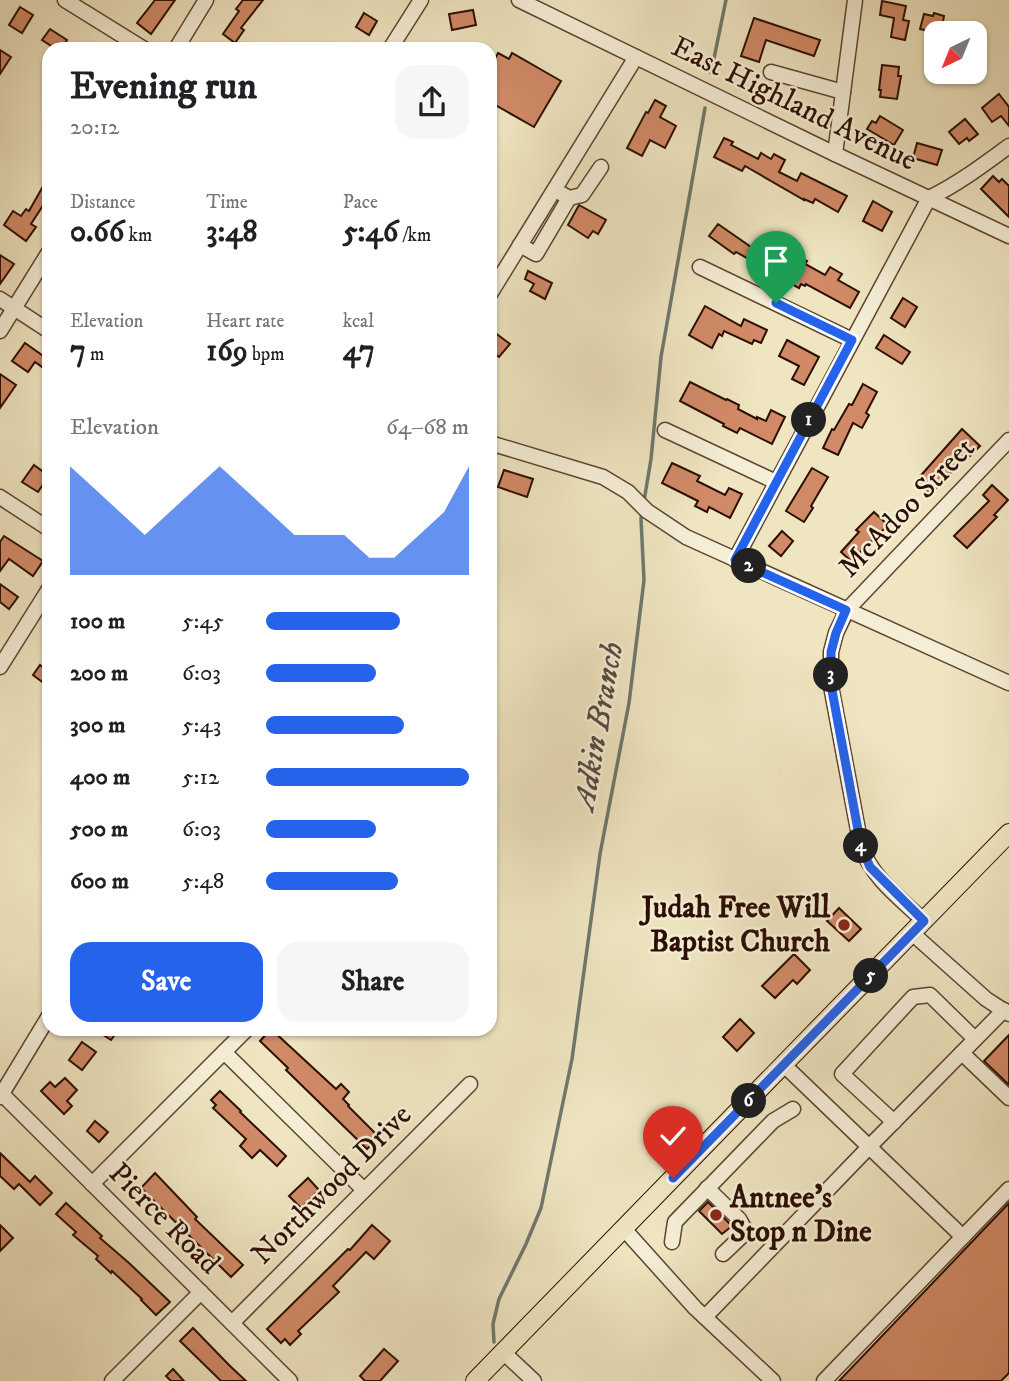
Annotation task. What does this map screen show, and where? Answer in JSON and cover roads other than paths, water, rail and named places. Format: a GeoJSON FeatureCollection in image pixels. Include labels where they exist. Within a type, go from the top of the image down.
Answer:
{"type":"FeatureCollection","features":[{"type":"Feature","properties":{"kind":"main road"},"geometry":{"type":"LineString","coordinates":[[475,1381],[1008,835]]}},
{"type":"Feature","properties":{"kind":"street"},"geometry":{"type":"LineString","coordinates":[[65,0],[133,42]]}},
{"type":"Feature","properties":{"kind":"street"},"geometry":{"type":"LineString","coordinates":[[180,42],[206,0]]}},
{"type":"Feature","properties":{"kind":"street"},"geometry":{"type":"LineString","coordinates":[[394,42],[421,0]]}},
{"type":"Feature","properties":{"kind":"street","name":"East Highland Avenue"},"geometry":{"type":"LineString","coordinates":[[519,0],[1009,236]]}},
{"type":"Feature","properties":{"kind":"street"},"geometry":{"type":"LineString","coordinates":[[835,154],[855,0]]}},
{"type":"Feature","properties":{"kind":"street"},"geometry":{"type":"LineString","coordinates":[[497,272],[520,245],[636,57]]}},
{"type":"Feature","properties":{"kind":"street"},"geometry":{"type":"LineString","coordinates":[[771,72],[843,92]]}},
{"type":"Feature","properties":{"kind":"street"},"geometry":{"type":"LineString","coordinates":[[735,560],[929,198],[968,176],[1009,146]]}},
{"type":"Feature","properties":{"kind":"street"},"geometry":{"type":"LineString","coordinates":[[554,191],[569,198],[582,195],[601,167]]}},
{"type":"Feature","properties":{"kind":"street"},"geometry":{"type":"LineString","coordinates":[[520,245],[536,254],[569,198]]}},
{"type":"Feature","properties":{"kind":"street"},"geometry":{"type":"LineString","coordinates":[[0,331],[42,263]]}},
{"type":"Feature","properties":{"kind":"street"},"geometry":{"type":"LineString","coordinates":[[700,267],[852,340]]}},
{"type":"Feature","properties":{"kind":"street"},"geometry":{"type":"LineString","coordinates":[[0,299],[42,326]]}},
{"type":"Feature","properties":{"kind":"street"},"geometry":{"type":"LineString","coordinates":[[665,430],[776,482]]}},
{"type":"Feature","properties":{"kind":"street","name":"McAdoo Street"},"geometry":{"type":"LineString","coordinates":[[1007,1012],[986,999],[918,927],[870,867],[861,846],[831,685],[831,652],[846,610],[1009,440]]}},
{"type":"Feature","properties":{"kind":"street"},"geometry":{"type":"LineString","coordinates":[[497,445],[603,477],[628,492],[647,511],[686,537],[1009,683]]}},
{"type":"Feature","properties":{"kind":"street"},"geometry":{"type":"LineString","coordinates":[[0,497],[42,524]]}},
{"type":"Feature","properties":{"kind":"street"},"geometry":{"type":"LineString","coordinates":[[0,667],[42,600]]}},
{"type":"Feature","properties":{"kind":"street"},"geometry":{"type":"LineString","coordinates":[[894,1122],[842,1074],[913,997],[930,995],[975,1039]]}},
{"type":"Feature","properties":{"kind":"street"},"geometry":{"type":"LineString","coordinates":[[705,1317],[975,1039],[1007,1012]]}},
{"type":"Feature","properties":{"kind":"street"},"geometry":{"type":"LineString","coordinates":[[1,1096],[42,1028]]}},
{"type":"Feature","properties":{"kind":"street"},"geometry":{"type":"LineString","coordinates":[[92,1184],[240,1036]]}},
{"type":"Feature","properties":{"kind":"street"},"geometry":{"type":"LineString","coordinates":[[224,1052],[364,1190]]}},
{"type":"Feature","properties":{"kind":"street"},"geometry":{"type":"LineString","coordinates":[[962,1053],[1009,1098]]}},
{"type":"Feature","properties":{"kind":"street"},"geometry":{"type":"LineString","coordinates":[[784,1065],[963,1237]]}},
{"type":"Feature","properties":{"kind":"street","name":"Northwood Drive"},"geometry":{"type":"LineString","coordinates":[[232,1323],[470,1084]]}},
{"type":"Feature","properties":{"kind":"street","name":"Pierce Road"},"geometry":{"type":"LineString","coordinates":[[1,1096],[290,1381]]}},
{"type":"Feature","properties":{"kind":"street"},"geometry":{"type":"LineString","coordinates":[[672,1242],[675,1222],[773,1121],[793,1109]]}},
{"type":"Feature","properties":{"kind":"street"},"geometry":{"type":"LineString","coordinates":[[707,1188],[739,1219],[744,1228],[743,1235],[723,1254]]}},
{"type":"Feature","properties":{"kind":"street"},"geometry":{"type":"LineString","coordinates":[[824,1381],[1009,1189]]}},
{"type":"Feature","properties":{"kind":"street"},"geometry":{"type":"LineString","coordinates":[[624,1229],[705,1317],[773,1381]]}},
{"type":"Feature","properties":{"kind":"street"},"geometry":{"type":"LineString","coordinates":[[112,1381],[201,1292]]}},
{"type":"Feature","properties":{"kind":"street"},"geometry":{"type":"LineString","coordinates":[[503,1352],[534,1381]]}},
{"type":"Feature","properties":{"kind":"waterway","name":"Adkin Branch"},"geometry":{"type":"LineString","coordinates":[[711,73],[726,0]]}},
{"type":"Feature","properties":{"kind":"waterway","name":"Adkin Branch"},"geometry":{"type":"LineString","coordinates":[[644,501],[661,357],[705,108]]}},
{"type":"Feature","properties":{"kind":"waterway","name":"Adkin Branch"},"geometry":{"type":"LineString","coordinates":[[494,1342],[493,1324],[499,1299],[541,1208],[572,1059],[600,854],[629,703],[644,580],[642,512]]}},
{"type":"Feature","properties":{"kind":"place","name":"Judah Free Will Baptist Church"},"geometry":{"type":"Point","coordinates":[844,925]}},
{"type":"Feature","properties":{"kind":"place","name":"Antnee's Stop n Dine"},"geometry":{"type":"Point","coordinates":[716,1215]}}]}
